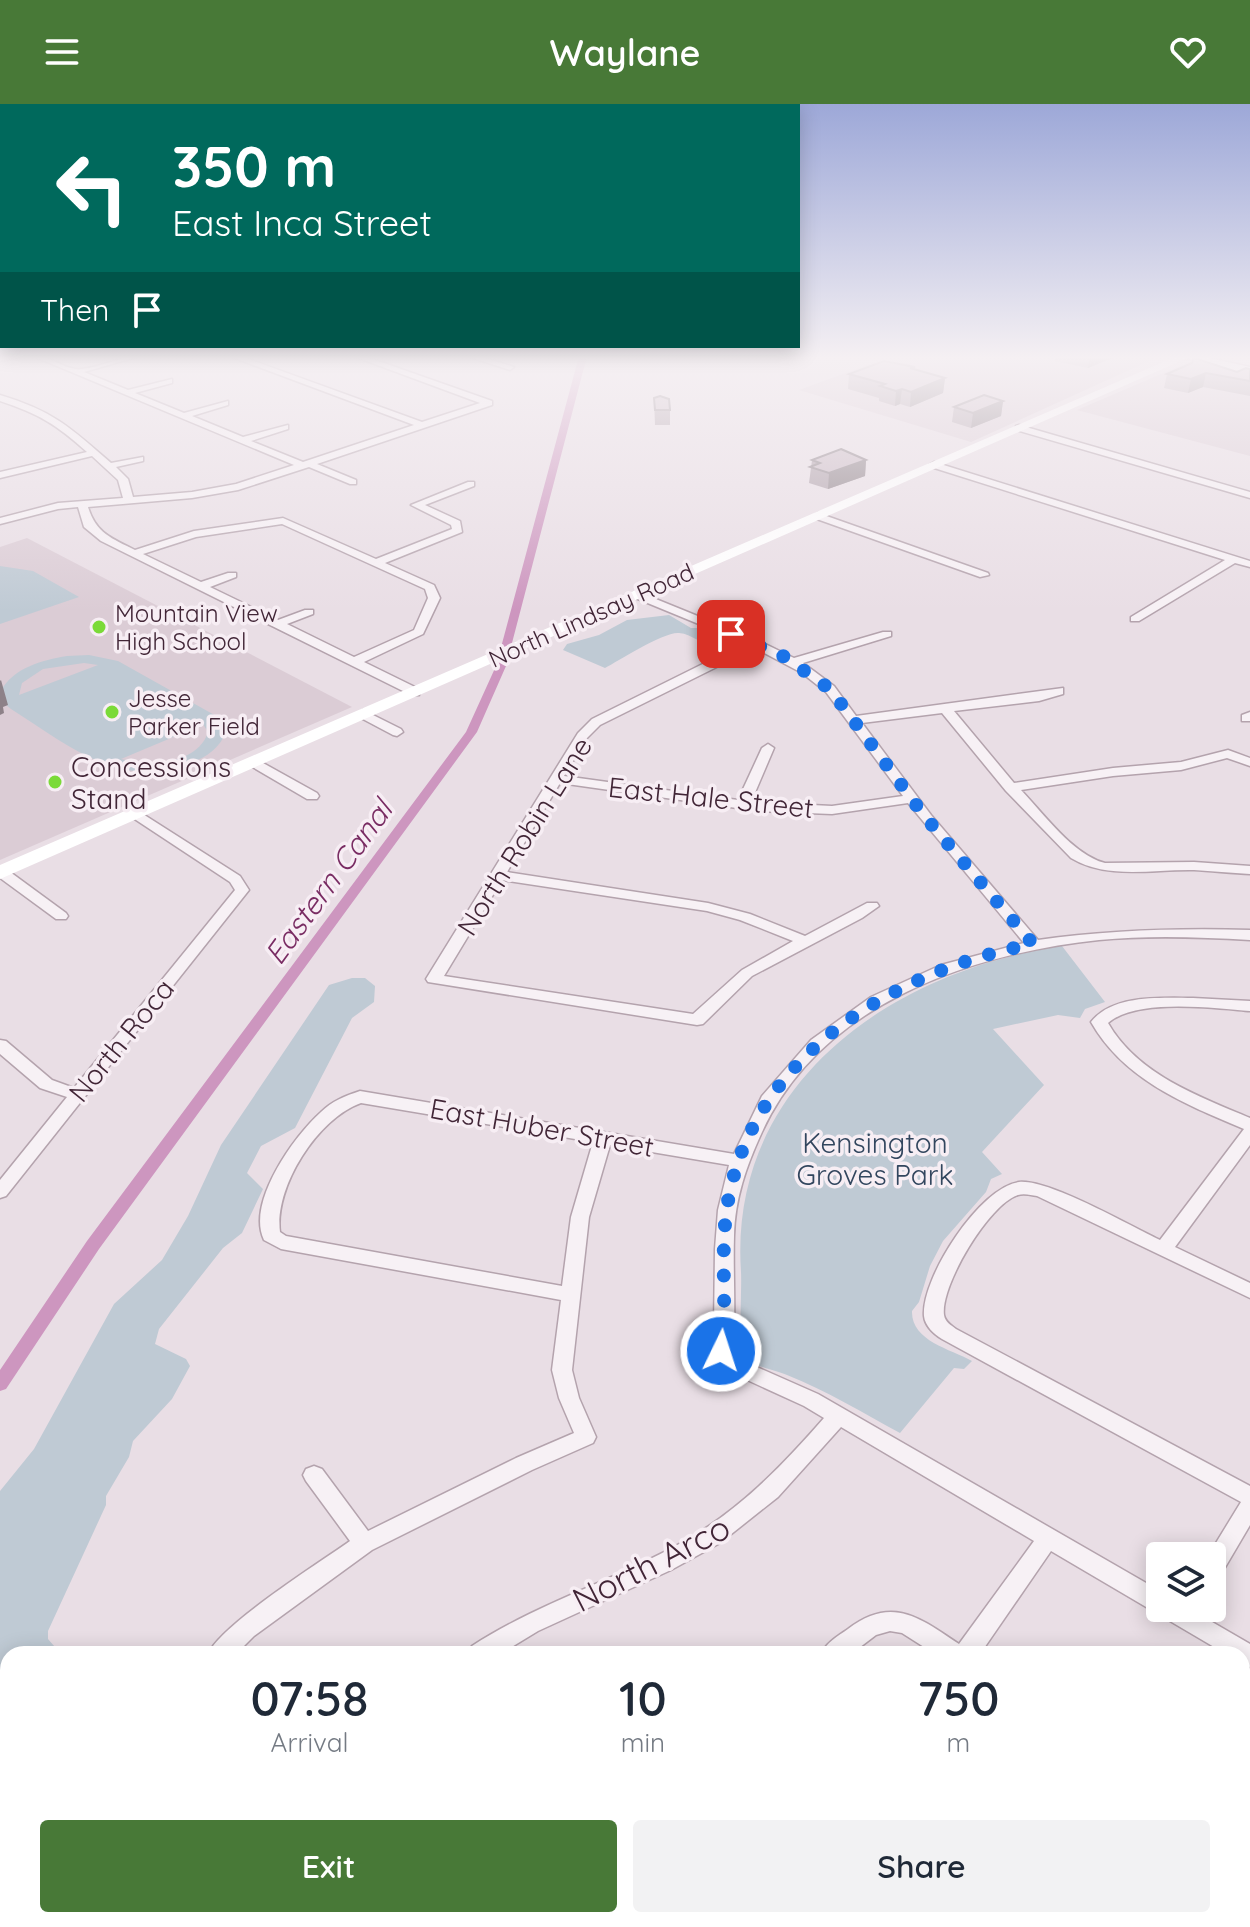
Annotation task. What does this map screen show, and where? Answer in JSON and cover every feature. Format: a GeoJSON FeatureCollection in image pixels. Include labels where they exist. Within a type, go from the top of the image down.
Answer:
{"type":"FeatureCollection","features":[{"type":"Feature","properties":{"kind":"main road","name":"North Lindsay Road"},"geometry":{"type":"LineString","coordinates":[[1,872],[989,441]]}},
{"type":"Feature","properties":{"kind":"street"},"geometry":{"type":"LineString","coordinates":[[80,441],[126,482],[129,500]]}},
{"type":"Feature","properties":{"kind":"street"},"geometry":{"type":"LineString","coordinates":[[246,441],[353,482]]}},
{"type":"Feature","properties":{"kind":"street"},"geometry":{"type":"LineString","coordinates":[[0,521],[40,509],[220,491],[379,441]]}},
{"type":"Feature","properties":{"kind":"street"},"geometry":{"type":"LineString","coordinates":[[1064,441],[1250,495]]}},
{"type":"Feature","properties":{"kind":"street"},"geometry":{"type":"LineString","coordinates":[[1,474],[94,453]]}},
{"type":"Feature","properties":{"kind":"street"},"geometry":{"type":"LineString","coordinates":[[109,466],[140,459]]}},
{"type":"Feature","properties":{"kind":"street"},"geometry":{"type":"LineString","coordinates":[[934,465],[1250,564]]}},
{"type":"Feature","properties":{"kind":"street"},"geometry":{"type":"LineString","coordinates":[[377,562],[458,530],[456,523],[416,505],[471,484]]}},
{"type":"Feature","properties":{"kind":"street"},"geometry":{"type":"LineString","coordinates":[[82,504],[84,517],[91,529],[415,692]]}},
{"type":"Feature","properties":{"kind":"street"},"geometry":{"type":"LineString","coordinates":[[818,516],[984,575]]}},
{"type":"Feature","properties":{"kind":"street"},"geometry":{"type":"LineString","coordinates":[[135,553],[194,534],[283,521],[425,583],[433,590],[434,598],[425,625],[415,636],[354,662]]}},
{"type":"Feature","properties":{"kind":"street"},"geometry":{"type":"LineString","coordinates":[[1135,619],[1234,559]]}},
{"type":"Feature","properties":{"kind":"street"},"geometry":{"type":"LineString","coordinates":[[201,586],[232,575]]}},
{"type":"Feature","properties":{"kind":"street"},"geometry":{"type":"LineString","coordinates":[[637,595],[755,643],[794,662],[830,689],[911,799],[1033,944]]}},
{"type":"Feature","properties":{"kind":"street"},"geometry":{"type":"LineString","coordinates":[[278,624],[309,612]]}},
{"type":"Feature","properties":{"kind":"street"},"geometry":{"type":"LineString","coordinates":[[794,662],[887,634]]}},
{"type":"Feature","properties":{"kind":"street","name":"North Robin Lane"},"geometry":{"type":"LineString","coordinates":[[755,643],[596,722],[582,736],[434,979],[697,1020],[718,997],[748,973],[805,941]]}},
{"type":"Feature","properties":{"kind":"street"},"geometry":{"type":"LineString","coordinates":[[854,720],[1039,697],[1059,691]]}},
{"type":"Feature","properties":{"kind":"street"},"geometry":{"type":"LineString","coordinates":[[945,709],[1011,788],[1076,855],[1089,863],[1105,867],[1194,866],[1250,870]]}},
{"type":"Feature","properties":{"kind":"street"},"geometry":{"type":"LineString","coordinates":[[363,714],[397,732]]}},
{"type":"Feature","properties":{"kind":"street"},"geometry":{"type":"LineString","coordinates":[[743,805],[768,748]]}},
{"type":"Feature","properties":{"kind":"street"},"geometry":{"type":"LineString","coordinates":[[1011,788],[1113,772],[1181,766],[1228,754],[1250,762]]}},
{"type":"Feature","properties":{"kind":"street"},"geometry":{"type":"LineString","coordinates":[[254,762],[312,796]]}},
{"type":"Feature","properties":{"kind":"street","name":"East Hale Street"},"geometry":{"type":"LineString","coordinates":[[558,779],[743,805],[832,810],[911,799]]}},
{"type":"Feature","properties":{"kind":"street","name":"North Roca"},"geometry":{"type":"LineString","coordinates":[[0,1192],[242,890],[235,879],[135,813]]}},
{"type":"Feature","properties":{"kind":"street"},"geometry":{"type":"LineString","coordinates":[[1,872],[61,916]]}},
{"type":"Feature","properties":{"kind":"street"},"geometry":{"type":"LineString","coordinates":[[500,875],[708,907],[745,917],[805,941],[851,920],[872,906]]}},
{"type":"Feature","properties":{"kind":"street"},"geometry":{"type":"LineString","coordinates":[[1146,1595],[838,1416],[794,1392],[739,1371],[722,1357],[725,1216],[738,1161],[756,1122],[780,1085],[807,1054],[840,1026],[908,985],[953,966],[1033,944],[1159,931],[1250,935]]}},
{"type":"Feature","properties":{"kind":"street"},"geometry":{"type":"LineString","coordinates":[[1250,1006],[1157,1004],[1113,1009],[1101,1018],[1103,1029],[1143,1071],[1186,1097],[1250,1125]]}},
{"type":"Feature","properties":{"kind":"street"},"geometry":{"type":"LineString","coordinates":[[0,1045],[46,1084],[77,1095]]}},
{"type":"Feature","properties":{"kind":"street","name":"East Huber Street"},"geometry":{"type":"LineString","coordinates":[[570,1295],[287,1243],[271,1235],[269,1219],[289,1161],[331,1110],[347,1100],[366,1098],[738,1161]]}},
{"type":"Feature","properties":{"kind":"street"},"geometry":{"type":"LineString","coordinates":[[1163,1249],[1250,1133]]}},
{"type":"Feature","properties":{"kind":"street"},"geometry":{"type":"LineString","coordinates":[[228,1646],[246,1629],[364,1543],[586,1437],[569,1398],[562,1370],[583,1204],[603,1138]]}},
{"type":"Feature","properties":{"kind":"street"},"geometry":{"type":"LineString","coordinates":[[1250,1291],[1043,1192],[1021,1188],[1003,1195],[953,1255],[935,1308],[937,1324],[955,1337],[1250,1496]]}},
{"type":"Feature","properties":{"kind":"street","name":"North Arco"},"geometry":{"type":"LineString","coordinates":[[490,1646],[574,1602],[687,1551],[748,1513],[789,1473],[838,1416]]}},
{"type":"Feature","properties":{"kind":"street"},"geometry":{"type":"LineString","coordinates":[[314,1475],[364,1543]]}},
{"type":"Feature","properties":{"kind":"street"},"geometry":{"type":"LineString","coordinates":[[1226,1546],[1250,1506]]}},
{"type":"Feature","properties":{"kind":"street"},"geometry":{"type":"LineString","coordinates":[[972,1646],[1048,1538]]}},
{"type":"Feature","properties":{"kind":"street"},"geometry":{"type":"LineString","coordinates":[[845,1646],[882,1621],[904,1623],[941,1646]]}},
{"type":"Feature","properties":{"kind":"street"},"geometry":{"type":"LineString","coordinates":[[1197,1622],[1234,1646]]}},
{"type":"Feature","properties":{"kind":"shaded area"},"geometry":{"type":"Polygon","coordinates":[[[1194,441],[1250,441],[1250,456],[1194,441]]]}},
{"type":"Feature","properties":{"kind":"shaded area","name":"Mountain View High School"},"geometry":{"type":"Polygon","coordinates":[[[27,538],[352,707],[0,860],[0,547],[27,538]]]}},
{"type":"Feature","properties":{"kind":"green space"},"geometry":{"type":"Polygon","coordinates":[[[0,566],[33,571],[79,597],[0,624],[0,566]]]}},
{"type":"Feature","properties":{"kind":"green space"},"geometry":{"type":"Polygon","coordinates":[[[669,615],[691,628],[717,636],[715,642],[721,646],[710,645],[684,634],[672,634],[605,668],[563,650],[567,644],[599,635],[627,620],[669,615]]]}},
{"type":"Feature","properties":{"kind":"green space"},"geometry":{"type":"Polygon","coordinates":[[[89,655],[118,661],[218,717],[226,731],[224,737],[203,758],[165,770],[117,768],[95,760],[11,709],[5,704],[1,691],[13,676],[29,666],[67,656],[89,655]],[[84,663],[43,669],[22,683],[19,695],[98,665],[84,663]],[[201,721],[202,725],[121,759],[158,762],[183,757],[202,743],[208,732],[201,721]]]}},
{"type":"Feature","properties":{"kind":"green space","name":"Kensington Groves Park"},"geometry":{"type":"Polygon","coordinates":[[[1062,946],[1105,1002],[1085,1009],[1080,1018],[1058,1015],[993,1029],[1044,1085],[982,1152],[1002,1174],[991,1179],[986,1192],[943,1241],[930,1266],[919,1302],[912,1311],[913,1321],[925,1337],[972,1361],[964,1369],[954,1368],[900,1433],[845,1402],[747,1359],[742,1351],[741,1330],[744,1205],[762,1145],[792,1093],[832,1048],[882,1011],[938,981],[999,959],[1062,946]]]}},
{"type":"Feature","properties":{"kind":"green space"},"geometry":{"type":"Polygon","coordinates":[[[352,978],[365,978],[375,986],[374,1002],[352,1018],[295,1128],[261,1146],[247,1173],[263,1189],[242,1233],[223,1248],[159,1329],[155,1344],[186,1359],[190,1366],[172,1399],[133,1441],[129,1457],[106,1496],[106,1505],[48,1631],[48,1639],[54,1646],[0,1646],[0,1491],[34,1449],[114,1304],[162,1260],[188,1216],[221,1145],[329,985],[352,978]]]}},
{"type":"Feature","properties":{"kind":"building"},"geometry":{"type":"Polygon","coordinates":[[[841,449],[866,460],[829,473],[810,467],[820,463],[812,460],[841,449]]]}},
{"type":"Feature","properties":{"kind":"waterway","name":"Eastern Canal"},"geometry":{"type":"LineString","coordinates":[[0,1384],[93,1245],[471,732],[501,666],[560,441]]}},
{"type":"Feature","properties":{"kind":"place","name":"Mountain View High School"},"geometry":{"type":"Point","coordinates":[99,627]}},
{"type":"Feature","properties":{"kind":"place","name":"Jesse Parker Field"},"geometry":{"type":"Point","coordinates":[112,712]}},
{"type":"Feature","properties":{"kind":"place","name":"Concessions Stand"},"geometry":{"type":"Point","coordinates":[55,782]}},
{"type":"Feature","properties":{"kind":"route"},"geometry":{"type":"LineString","coordinates":[[721,1351],[724,1328],[723,1247],[731,1187],[749,1134],[780,1085],[818,1043],[851,1017],[884,997],[953,966],[1033,944],[926,818],[830,689],[783,656],[731,634]]}}]}
